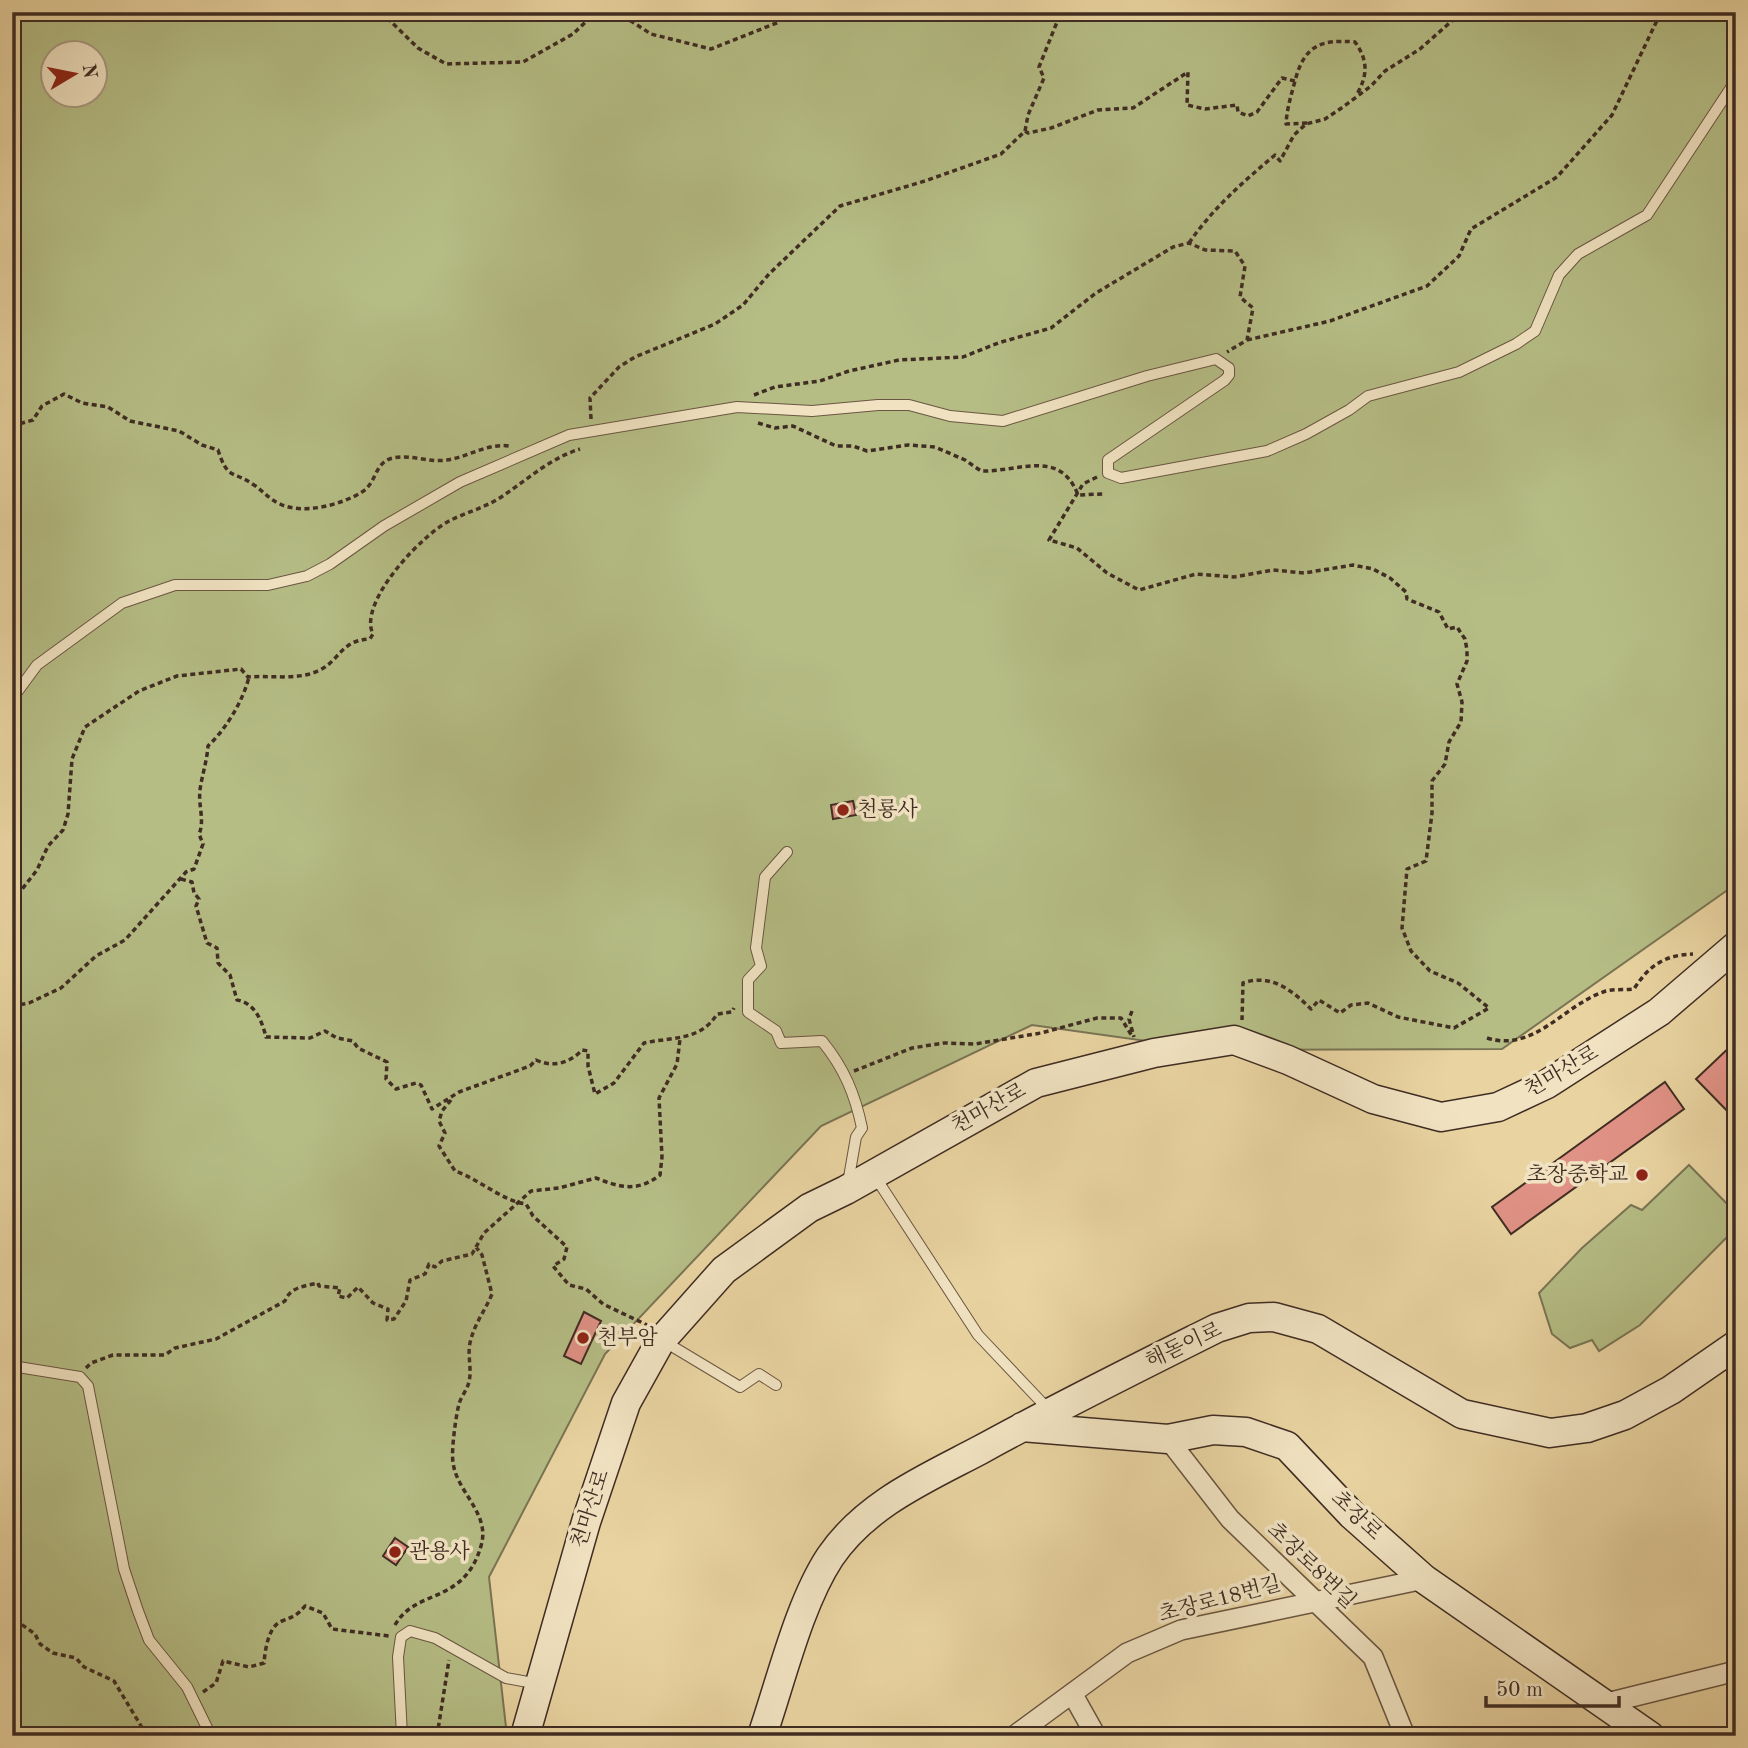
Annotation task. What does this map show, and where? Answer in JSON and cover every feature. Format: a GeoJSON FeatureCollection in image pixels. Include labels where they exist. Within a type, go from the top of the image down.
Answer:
{"type":"FeatureCollection","features":[{"type":"Feature","properties":{"kind":"street","name":"천마산로"},"geometry":{"type":"LineString","coordinates":[[526,1736],[586,1522],[626,1403],[666,1336],[724,1270],[809,1208],[1036,1083],[1154,1053],[1240,1042],[1289,1060],[1373,1099],[1441,1117],[1498,1107],[1547,1084],[1659,1012],[1729,939]]}},
{"type":"Feature","properties":{"kind":"street","name":"해돋이로"},"geometry":{"type":"LineString","coordinates":[[762,1736],[816,1581],[831,1555],[855,1528],[883,1503],[1021,1427],[1217,1328],[1249,1318],[1274,1317],[1318,1329],[1462,1414],[1550,1433],[1587,1428],[1625,1415],[1671,1390],[1736,1345]]}},
{"type":"Feature","properties":{"kind":"street","name":"초장로"},"geometry":{"type":"LineString","coordinates":[[1021,1427],[1168,1439],[1213,1430],[1246,1432],[1287,1446],[1352,1515],[1423,1579],[1650,1736]]}},
{"type":"Feature","properties":{"kind":"street","name":"초장로8번길"},"geometry":{"type":"LineString","coordinates":[[1168,1439],[1230,1520],[1373,1657],[1405,1736]]}},
{"type":"Feature","properties":{"kind":"street","name":"초장로18번길"},"geometry":{"type":"LineString","coordinates":[[1014,1736],[1128,1653],[1181,1630],[1313,1600],[1423,1579]]}},
{"type":"Feature","properties":{"kind":"street"},"geometry":{"type":"LineString","coordinates":[[1603,1704],[1736,1671]]}},
{"type":"Feature","properties":{"kind":"street"},"geometry":{"type":"LineString","coordinates":[[1073,1695],[1096,1736]]}},
{"type":"Feature","properties":{"kind":"lane"},"geometry":{"type":"LineString","coordinates":[[12,699],[37,665],[122,603],[175,585],[268,585],[307,576],[330,564],[384,526],[460,482],[569,435],[737,407],[812,411],[909,405],[950,416],[1003,421],[1147,376],[1216,359],[1228,368],[1229,374],[1225,380],[1108,460],[1108,473],[1121,478],[1267,451],[1306,434],[1368,396],[1459,372],[1516,344],[1535,331],[1559,275],[1578,254],[1647,215],[1736,80]]}},
{"type":"Feature","properties":{"kind":"lane"},"geometry":{"type":"LineString","coordinates":[[787,852],[765,877],[756,948],[761,966],[748,980],[748,1012],[776,1031],[781,1043],[822,1041],[846,1076],[857,1099],[862,1128],[856,1137],[846,1190]]}},
{"type":"Feature","properties":{"kind":"lane"},"geometry":{"type":"LineString","coordinates":[[874,1174],[978,1335],[1051,1412]]}},
{"type":"Feature","properties":{"kind":"lane"},"geometry":{"type":"LineString","coordinates":[[666,1336],[740,1387],[759,1374],[776,1385]]}},
{"type":"Feature","properties":{"kind":"lane"},"geometry":{"type":"LineString","coordinates":[[12,1366],[80,1377],[91,1394],[124,1569],[149,1640],[191,1695],[211,1736]]}},
{"type":"Feature","properties":{"kind":"lane"},"geometry":{"type":"LineString","coordinates":[[402,1736],[398,1657],[401,1637],[410,1631],[435,1638],[506,1678],[539,1684]]}},
{"type":"Feature","properties":{"kind":"path"},"geometry":{"type":"LineString","coordinates":[[381,12],[418,48],[446,64],[523,62],[573,34],[596,12],[631,21],[651,34],[711,49],[779,22],[790,12]]}},
{"type":"Feature","properties":{"kind":"path"},"geometry":{"type":"LineString","coordinates":[[12,902],[37,870],[48,846],[63,830],[68,814],[72,759],[85,727],[139,691],[177,676],[241,669],[250,677],[306,675],[322,669],[343,648],[370,639],[373,634],[370,627],[372,606],[378,594],[389,584],[394,568],[421,543],[452,519],[485,508],[554,458],[591,444],[607,430],[592,422],[590,398],[620,367],[635,357],[715,324],[743,305],[769,274],[840,206],[925,181],[1001,154],[1025,131],[1028,115],[1044,78],[1039,67],[1061,12]]}},
{"type":"Feature","properties":{"kind":"path"},"geometry":{"type":"LineString","coordinates":[[1189,243],[1216,207],[1252,174],[1275,155],[1280,161],[1294,135],[1306,124],[1330,115],[1385,71],[1420,49],[1462,12]]}},
{"type":"Feature","properties":{"kind":"path"},"geometry":{"type":"LineString","coordinates":[[1216,359],[1247,340],[1330,321],[1427,286],[1460,256],[1471,229],[1557,177],[1612,115],[1661,12]]}},
{"type":"Feature","properties":{"kind":"path"},"geometry":{"type":"LineString","coordinates":[[1330,115],[1305,124],[1286,124],[1287,107],[1297,66],[1313,47],[1336,40],[1355,42],[1365,55],[1365,80],[1356,96]]}},
{"type":"Feature","properties":{"kind":"path"},"geometry":{"type":"LineString","coordinates":[[1025,131],[1051,128],[1098,110],[1133,108],[1188,72],[1187,105],[1205,109],[1237,105],[1238,112],[1248,116],[1257,112],[1282,78],[1295,81]]}},
{"type":"Feature","properties":{"kind":"path"},"geometry":{"type":"LineString","coordinates":[[1078,492],[1071,479],[1051,465],[981,471],[965,460],[935,447],[908,445],[867,451],[853,446],[836,446],[793,426],[775,428],[748,419],[737,407],[739,401],[761,391],[820,381],[849,371],[899,360],[963,357],[998,343],[1043,331],[1067,318],[1112,282],[1173,247],[1189,243],[1205,250],[1235,251],[1245,266],[1240,297],[1253,308],[1247,340]]}},
{"type":"Feature","properties":{"kind":"path"},"geometry":{"type":"LineString","coordinates":[[12,426],[33,420],[42,405],[64,394],[82,403],[108,407],[130,421],[179,431],[202,445],[218,450],[224,467],[282,506],[339,503],[365,491],[380,464],[394,458],[446,460],[498,444],[535,450]]}},
{"type":"Feature","properties":{"kind":"path"},"geometry":{"type":"LineString","coordinates":[[1108,473],[1083,484],[1049,540],[1077,548],[1107,573],[1139,590],[1196,574],[1234,577],[1273,570],[1304,573],[1353,565],[1373,569],[1390,578],[1406,592],[1407,599],[1438,612],[1448,629],[1457,627],[1465,639],[1467,661],[1457,684],[1462,702],[1461,722],[1448,742],[1445,764],[1432,781],[1432,813],[1426,861],[1407,869],[1402,928],[1411,951],[1430,971],[1458,982],[1489,1008],[1454,1028],[1445,1028],[1417,1018],[1398,1017],[1368,1003],[1351,1004],[1340,1013],[1319,1000],[1311,1009],[1288,987],[1251,981],[1243,983],[1240,1042]]}},
{"type":"Feature","properties":{"kind":"path"},"geometry":{"type":"LineString","coordinates":[[1078,492],[1102,494]]}},
{"type":"Feature","properties":{"kind":"path"},"geometry":{"type":"LineString","coordinates":[[12,1006],[29,1003],[61,988],[96,956],[125,940],[181,878],[194,869],[203,844],[200,834],[203,826],[200,788],[206,772],[208,746],[218,736],[234,708],[244,697],[250,677]]}},
{"type":"Feature","properties":{"kind":"path"},"geometry":{"type":"LineString","coordinates":[[181,878],[192,882],[194,893],[199,899],[196,906],[207,943],[217,948],[218,963],[230,975],[237,1000],[253,1007],[262,1022],[266,1038],[310,1038],[325,1031],[337,1038],[353,1041],[358,1048],[387,1062],[386,1079],[396,1089],[416,1083],[421,1085],[432,1109],[453,1097],[530,1066],[536,1060],[547,1065],[558,1063],[574,1059],[582,1050],[588,1051],[587,1066],[595,1094],[614,1083],[643,1043],[680,1039],[710,1027],[717,1014],[732,1012],[742,995],[748,996]]}},
{"type":"Feature","properties":{"kind":"path"},"geometry":{"type":"LineString","coordinates":[[1729,939],[1736,915]]}},
{"type":"Feature","properties":{"kind":"path"},"geometry":{"type":"LineString","coordinates":[[1487,1038],[1502,1043],[1538,1032],[1573,1008],[1607,991],[1634,989],[1657,961],[1672,955],[1695,954]]}},
{"type":"Feature","properties":{"kind":"path"},"geometry":{"type":"LineString","coordinates":[[846,1076],[862,1066],[912,1048],[944,1043],[975,1044],[1041,1033],[1097,1018],[1121,1018],[1136,1041],[1129,1018],[1132,1011]]}},
{"type":"Feature","properties":{"kind":"path"},"geometry":{"type":"LineString","coordinates":[[66,1376],[83,1372],[91,1363],[113,1355],[164,1355],[175,1348],[216,1339],[285,1301],[287,1294],[296,1288],[318,1283],[319,1286],[340,1288],[338,1296],[347,1298],[358,1287],[373,1303],[388,1309],[387,1320],[394,1319],[406,1301],[410,1280],[425,1274],[429,1264],[435,1267],[442,1261],[472,1254],[490,1227],[531,1191],[559,1188],[596,1178],[614,1186],[645,1186],[660,1175],[662,1157],[659,1098],[677,1065],[680,1039]]}},
{"type":"Feature","properties":{"kind":"path"},"geometry":{"type":"LineString","coordinates":[[453,1097],[442,1111],[439,1121],[445,1133],[439,1146],[455,1171],[471,1176],[519,1203],[526,1203],[533,1216],[568,1247],[564,1259],[553,1266],[569,1284],[586,1289],[603,1304],[666,1336]]}},
{"type":"Feature","properties":{"kind":"path"},"geometry":{"type":"LineString","coordinates":[[388,1636],[401,1613],[453,1589],[463,1580],[481,1545],[483,1528],[474,1503],[456,1477],[452,1460],[459,1403],[469,1383],[470,1345],[476,1323],[492,1294],[482,1255],[476,1247]]}},
{"type":"Feature","properties":{"kind":"path"},"geometry":{"type":"LineString","coordinates":[[191,1695],[206,1691],[216,1683],[223,1661],[249,1667],[264,1663],[265,1643],[278,1623],[298,1615],[305,1606],[323,1613],[332,1629],[401,1637]]}},
{"type":"Feature","properties":{"kind":"path"},"geometry":{"type":"LineString","coordinates":[[12,1611],[21,1625],[53,1653],[76,1658],[84,1667],[114,1681],[147,1736]]}},
{"type":"Feature","properties":{"kind":"path"},"geometry":{"type":"LineString","coordinates":[[437,1736],[450,1647]]}},
{"type":"Feature","properties":{"kind":"green space"},"geometry":{"type":"Polygon","coordinates":[[[12,12],[1736,12],[1736,884],[1502,1049],[1211,1050],[1032,1025],[821,1126],[605,1354],[489,1577],[507,1736],[12,1736],[12,12]]]}},
{"type":"Feature","properties":{"kind":"green space"},"geometry":{"type":"Polygon","coordinates":[[[1689,1165],[1736,1213],[1736,1228],[1640,1325],[1599,1351],[1592,1340],[1570,1348],[1552,1334],[1539,1293],[1582,1248],[1631,1205],[1642,1210],[1689,1165]]]}},
{"type":"Feature","properties":{"kind":"building","name":"천룡사"},"geometry":{"type":"Polygon","coordinates":[[[853,801],[856,815],[833,819],[831,805],[853,801]]]}},
{"type":"Feature","properties":{"kind":"building"},"geometry":{"type":"Polygon","coordinates":[[[1736,1041],[1736,1120],[1696,1079],[1736,1041]]]}},
{"type":"Feature","properties":{"kind":"building"},"geometry":{"type":"Polygon","coordinates":[[[1665,1082],[1684,1109],[1511,1234],[1492,1207],[1665,1082]]]}},
{"type":"Feature","properties":{"kind":"building","name":"천부암"},"geometry":{"type":"Polygon","coordinates":[[[584,1312],[601,1321],[581,1364],[564,1356],[584,1312]]]}},
{"type":"Feature","properties":{"kind":"building","name":"관용사"},"geometry":{"type":"Polygon","coordinates":[[[395,1538],[408,1547],[396,1565],[383,1556],[395,1538]]]}},
{"type":"Feature","properties":{"kind":"place","name":"천룡사"},"geometry":{"type":"Point","coordinates":[843,810]}},
{"type":"Feature","properties":{"kind":"place","name":"초장중학교"},"geometry":{"type":"Point","coordinates":[1642,1175]}},
{"type":"Feature","properties":{"kind":"place","name":"천부암"},"geometry":{"type":"Point","coordinates":[583,1338]}},
{"type":"Feature","properties":{"kind":"place","name":"관용사"},"geometry":{"type":"Point","coordinates":[395,1552]}}]}
